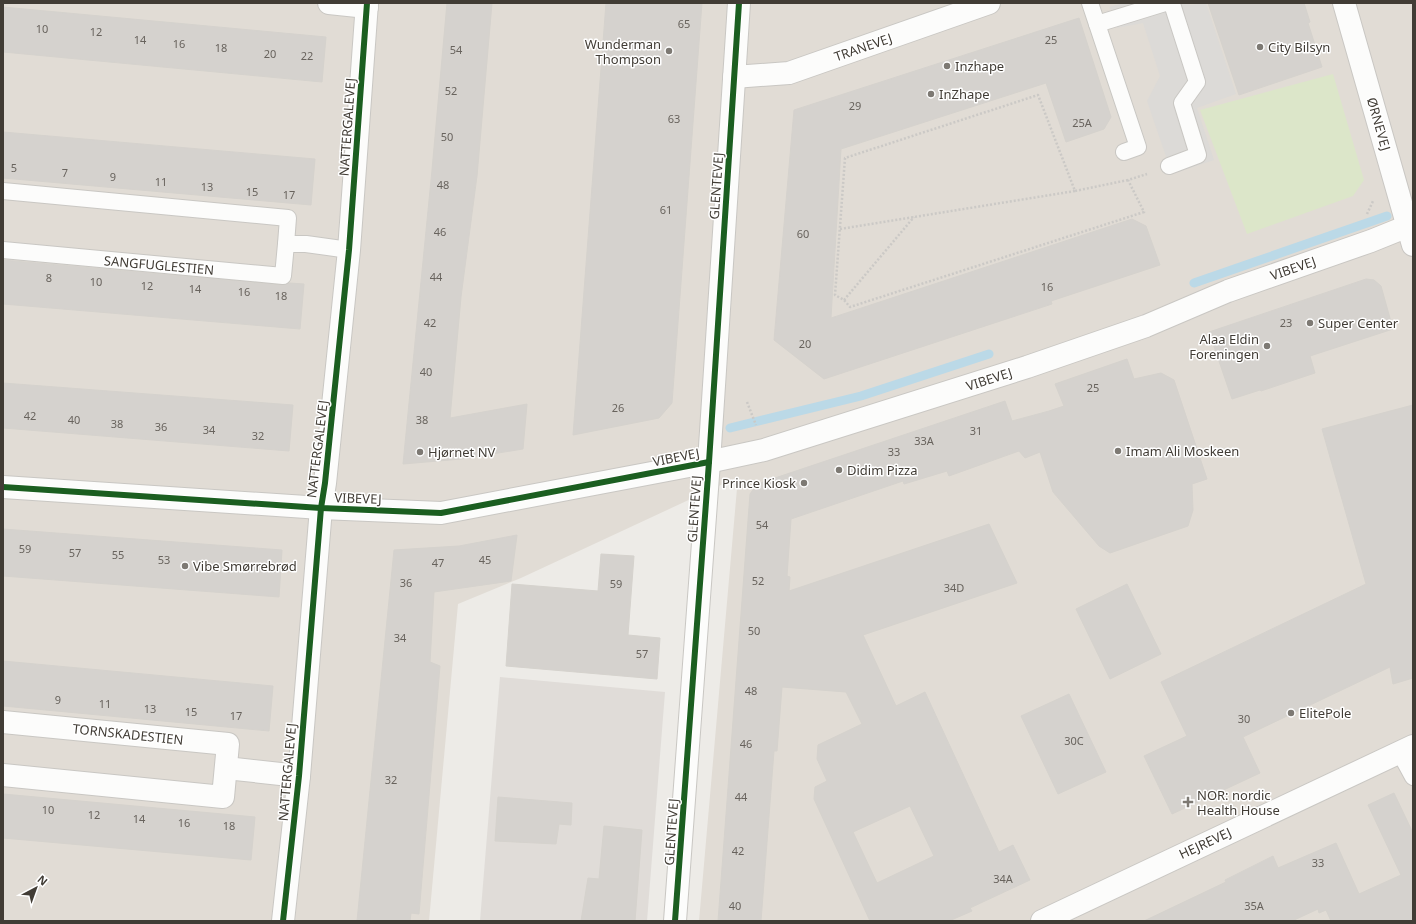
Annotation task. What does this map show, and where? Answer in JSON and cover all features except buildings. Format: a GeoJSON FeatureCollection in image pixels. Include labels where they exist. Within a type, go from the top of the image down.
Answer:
{"type":"FeatureCollection","features":[{"type":"Feature","properties":{"kind":"street"},"geometry":{"type":"LineString","coordinates":[[329,3],[367,5]]}},
{"type":"Feature","properties":{"kind":"street","name":"GLENTEVEJ"},"geometry":{"type":"LineString","coordinates":[[675,921],[739,3]]}},
{"type":"Feature","properties":{"kind":"street","name":"TRANEVEJ"},"geometry":{"type":"LineString","coordinates":[[734,77],[789,73],[989,3]]}},
{"type":"Feature","properties":{"kind":"street","name":"ØRNEVEJ"},"geometry":{"type":"LineString","coordinates":[[1344,3],[1411,231]]}},
{"type":"Feature","properties":{"kind":"street","name":"NATTERGALEVEJ"},"geometry":{"type":"LineString","coordinates":[[283,921],[298,776],[321,508],[325,483],[349,250],[367,5]]}},
{"type":"Feature","properties":{"kind":"street","name":"VIBEVEJ"},"geometry":{"type":"LineString","coordinates":[[3,487],[321,508],[441,513],[764,450],[1034,364],[1146,326],[1228,291],[1371,241],[1411,231]]}},
{"type":"Feature","properties":{"kind":"street","name":"TORNSKADESTIEN"},"geometry":{"type":"LineString","coordinates":[[3,722],[228,744],[223,797],[3,775]]}},
{"type":"Feature","properties":{"kind":"street","name":"HEJREVEJ"},"geometry":{"type":"LineString","coordinates":[[1042,921],[1406,750]]}},
{"type":"Feature","properties":{"kind":"street"},"geometry":{"type":"LineString","coordinates":[[226,768],[298,776]]}},
{"type":"Feature","properties":{"kind":"lane"},"geometry":{"type":"LineString","coordinates":[[1090,3],[1138,147],[1124,152]]}},
{"type":"Feature","properties":{"kind":"lane"},"geometry":{"type":"LineString","coordinates":[[1097,24],[1165,3]]}},
{"type":"Feature","properties":{"kind":"lane"},"geometry":{"type":"LineString","coordinates":[[1169,3],[1173,7],[1197,82],[1182,103],[1198,155],[1169,166]]}},
{"type":"Feature","properties":{"kind":"lane","name":"SANGFUGLESTIEN"},"geometry":{"type":"LineString","coordinates":[[3,191],[288,218],[283,276],[3,250]]}},
{"type":"Feature","properties":{"kind":"lane"},"geometry":{"type":"LineString","coordinates":[[286,244],[306,244],[349,250]]}},
{"type":"Feature","properties":{"kind":"lane"},"geometry":{"type":"LineString","coordinates":[[1406,750],[1413,777]]}},
{"type":"Feature","properties":{"kind":"path"},"geometry":{"type":"LineString","coordinates":[[1075,191],[1038,94],[845,158],[835,295],[844,300],[850,307],[1144,212],[1128,180]]}},
{"type":"Feature","properties":{"kind":"path"},"geometry":{"type":"LineString","coordinates":[[840,229],[1075,191],[1128,180],[1169,166]]}},
{"type":"Feature","properties":{"kind":"path"},"geometry":{"type":"LineString","coordinates":[[844,300],[914,217]]}},
{"type":"Feature","properties":{"kind":"path"},"geometry":{"type":"LineString","coordinates":[[747,402],[750,410]]}},
{"type":"Feature","properties":{"kind":"shaded area"},"geometry":{"type":"Polygon","coordinates":[[[3,3],[1413,3],[1413,921],[699,921],[738,477],[521,578],[458,604],[429,921],[3,921],[3,3]]]}},
{"type":"Feature","properties":{"kind":"shaded area"},"geometry":{"type":"Polygon","coordinates":[[[1123,3],[1189,3],[1190,5],[1206,3],[1236,94],[1197,108],[1214,160],[1172,174],[1147,101],[1160,76],[1143,23],[1117,28],[1116,18],[1109,7],[1123,3]]]}},
{"type":"Feature","properties":{"kind":"shaded area"},"geometry":{"type":"Polygon","coordinates":[[[500,677],[665,692],[647,921],[480,921],[500,677]]]}},
{"type":"Feature","properties":{"kind":"green space"},"geometry":{"type":"Polygon","coordinates":[[[1333,74],[1364,180],[1353,196],[1247,234],[1200,110],[1333,74]]]}},
{"type":"Feature","properties":{"kind":"waterway"},"geometry":{"type":"LineString","coordinates":[[1194,283],[1387,216]]}},
{"type":"Feature","properties":{"kind":"waterway"},"geometry":{"type":"LineString","coordinates":[[730,428],[861,396],[989,354]]}},
{"type":"Feature","properties":{"kind":"cycle path"},"geometry":{"type":"LineString","coordinates":[[283,921],[299,776],[321,508],[325,483],[349,250],[367,3]]}},
{"type":"Feature","properties":{"kind":"cycle path"},"geometry":{"type":"LineString","coordinates":[[675,921],[709,462],[739,3]]}},
{"type":"Feature","properties":{"kind":"cycle path"},"geometry":{"type":"LineString","coordinates":[[3,487],[321,508],[441,513],[709,462]]}},
{"type":"Feature","properties":{"kind":"place","name":"City Bilsyn"},"geometry":{"type":"Point","coordinates":[1260,47]}},
{"type":"Feature","properties":{"kind":"place","name":"Wunderman Thompson"},"geometry":{"type":"Point","coordinates":[669,51]}},
{"type":"Feature","properties":{"kind":"place","name":"Inzhape"},"geometry":{"type":"Point","coordinates":[947,66]}},
{"type":"Feature","properties":{"kind":"place","name":"InZhape"},"geometry":{"type":"Point","coordinates":[931,94]}},
{"type":"Feature","properties":{"kind":"place","name":"Super Center"},"geometry":{"type":"Point","coordinates":[1310,323]}},
{"type":"Feature","properties":{"kind":"place","name":"Alaa Eldin Foreningen"},"geometry":{"type":"Point","coordinates":[1267,346]}},
{"type":"Feature","properties":{"kind":"place","name":"Imam Ali Moskeen"},"geometry":{"type":"Point","coordinates":[1118,451]}},
{"type":"Feature","properties":{"kind":"place","name":"Hjørnet NV"},"geometry":{"type":"Point","coordinates":[420,452]}},
{"type":"Feature","properties":{"kind":"place","name":"Didim Pizza"},"geometry":{"type":"Point","coordinates":[839,470]}},
{"type":"Feature","properties":{"kind":"place","name":"Prince Kiosk"},"geometry":{"type":"Point","coordinates":[804,483]}},
{"type":"Feature","properties":{"kind":"place","name":"Vibe Smørrebrød"},"geometry":{"type":"Point","coordinates":[185,566]}},
{"type":"Feature","properties":{"kind":"place","name":"ElitePole"},"geometry":{"type":"Point","coordinates":[1291,713]}},
{"type":"Feature","properties":{"kind":"place","name":"NOR: nordic Health House"},"geometry":{"type":"Point","coordinates":[1188,802]}}]}
